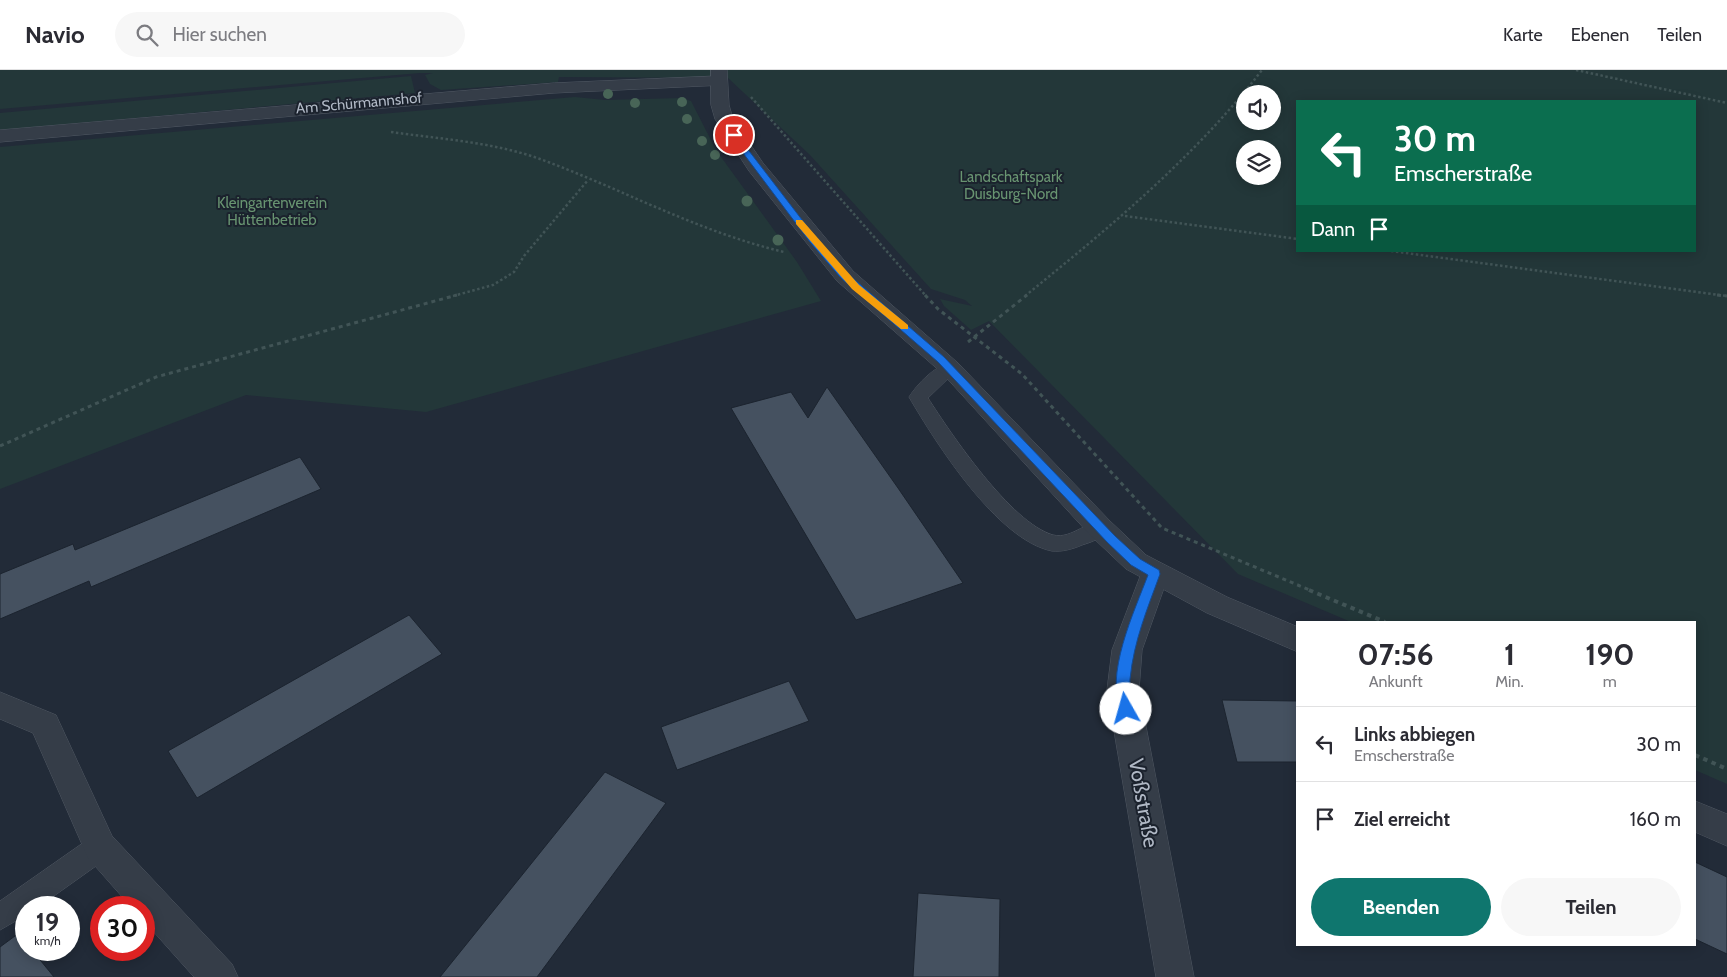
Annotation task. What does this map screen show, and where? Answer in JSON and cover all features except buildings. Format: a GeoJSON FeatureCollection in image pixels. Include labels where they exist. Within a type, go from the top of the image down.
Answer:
{"type":"FeatureCollection","features":[{"type":"Feature","properties":{"kind":"street","name":"Am Schürmannshof"},"geometry":{"type":"LineString","coordinates":[[0,136],[516,90],[718,76]]}},
{"type":"Feature","properties":{"kind":"street"},"geometry":{"type":"LineString","coordinates":[[718,76],[720,105],[724,118],[734,135],[762,174],[834,264],[862,292],[946,364],[1100,528],[1136,562],[1154,574],[1296,639]]}},
{"type":"Feature","properties":{"kind":"street","name":"Voßstraße"},"geometry":{"type":"LineString","coordinates":[[1154,574],[1127,650],[1123,690],[1176,977]]}},
{"type":"Feature","properties":{"kind":"street"},"geometry":{"type":"LineString","coordinates":[[0,705],[45,724],[100,847],[219,977]]}},
{"type":"Feature","properties":{"kind":"street"},"geometry":{"type":"LineString","coordinates":[[1696,816],[1727,830]]}},
{"type":"Feature","properties":{"kind":"lane"},"geometry":{"type":"LineString","coordinates":[[946,364],[918,397],[937,428],[976,478],[1017,524],[1036,537],[1054,543],[1072,541],[1100,528]]}},
{"type":"Feature","properties":{"kind":"lane"},"geometry":{"type":"LineString","coordinates":[[0,918],[100,847]]}},
{"type":"Feature","properties":{"kind":"path"},"geometry":{"type":"LineString","coordinates":[[946,364],[974,338],[1124,216],[1233,108],[1262,70]]}},
{"type":"Feature","properties":{"kind":"path"},"geometry":{"type":"LineString","coordinates":[[1576,70],[1727,103]]}},
{"type":"Feature","properties":{"kind":"path"},"geometry":{"type":"LineString","coordinates":[[750,95],[938,309],[1022,374],[1162,528],[1383,621]]}},
{"type":"Feature","properties":{"kind":"path"},"geometry":{"type":"LineString","coordinates":[[383,130],[427,139],[500,148],[538,159],[745,243],[834,264]]}},
{"type":"Feature","properties":{"kind":"path"},"geometry":{"type":"LineString","coordinates":[[0,446],[156,377],[493,285],[514,272],[524,256],[588,180]]}},
{"type":"Feature","properties":{"kind":"path"},"geometry":{"type":"LineString","coordinates":[[1124,216],[1296,239]]}},
{"type":"Feature","properties":{"kind":"path"},"geometry":{"type":"LineString","coordinates":[[1398,252],[1727,296]]}},
{"type":"Feature","properties":{"kind":"path"},"geometry":{"type":"LineString","coordinates":[[1696,755],[1727,769]]}},
{"type":"Feature","properties":{"kind":"green space","name":"Landschaftspark Duisburg-Nord"},"geometry":{"type":"Polygon","coordinates":[[[0,70],[1727,70],[1727,784],[1696,770],[1696,621],[1349,621],[1238,574],[989,321],[971,330],[944,306],[940,299],[972,306],[965,300],[931,289],[810,155],[728,78],[559,77],[558,82],[441,90],[430,84],[425,75],[433,73],[0,109],[0,70]]]}},
{"type":"Feature","properties":{"kind":"green space"},"geometry":{"type":"Polygon","coordinates":[[[411,76],[415,93],[0,130],[0,113],[411,76]]]}},
{"type":"Feature","properties":{"kind":"green space","name":"Kleingartenverein Hüttenbetrieb"},"geometry":{"type":"Polygon","coordinates":[[[575,97],[605,100],[682,98],[691,101],[716,150],[797,262],[821,301],[426,412],[246,395],[0,489],[0,147],[575,97]]]}},
{"type":"Feature","properties":{"kind":"slow traffic"},"geometry":{"type":"LineString","coordinates":[[799,222],[856,287],[905,327]]}},
{"type":"Feature","properties":{"kind":"route"},"geometry":{"type":"LineString","coordinates":[[734,135],[756,167],[813,240],[844,276],[926,345],[1042,464],[1111,539],[1136,562],[1154,574],[1127,650],[1123,690],[1126,709]]}}]}
